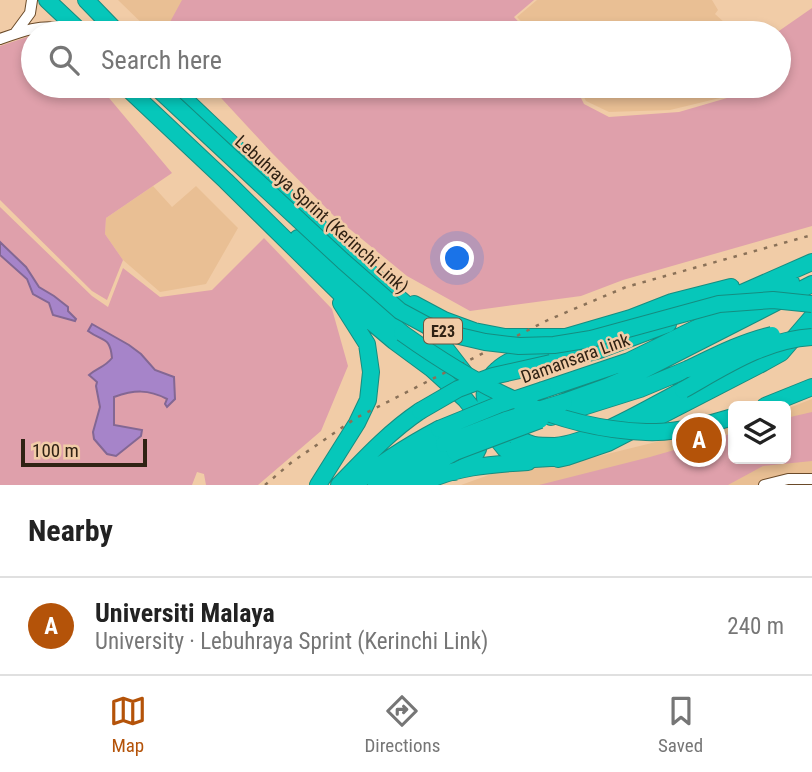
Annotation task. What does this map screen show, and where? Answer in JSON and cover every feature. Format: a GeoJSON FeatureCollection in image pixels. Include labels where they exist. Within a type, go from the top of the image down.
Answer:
{"type":"FeatureCollection","features":[{"type":"Feature","properties":{"kind":"highway"},"geometry":{"type":"LineString","coordinates":[[34,0],[56,21]]}},
{"type":"Feature","properties":{"kind":"highway"},"geometry":{"type":"LineString","coordinates":[[47,0],[69,21]]}},
{"type":"Feature","properties":{"kind":"highway"},"geometry":{"type":"LineString","coordinates":[[74,0],[93,21]]}},
{"type":"Feature","properties":{"kind":"highway"},"geometry":{"type":"LineString","coordinates":[[86,0],[106,21]]}},
{"type":"Feature","properties":{"kind":"highway"},"geometry":{"type":"LineString","coordinates":[[138,98],[356,309],[432,369],[465,399],[505,449],[534,459],[567,457]]}},
{"type":"Feature","properties":{"kind":"highway","name":"Lebuhraya Sprint (Kerinchi Link)"},"geometry":{"type":"LineString","coordinates":[[163,98],[360,296],[402,333],[441,361],[525,405],[564,420],[598,427],[647,433],[678,430],[728,418]]}},
{"type":"Feature","properties":{"kind":"highway","name":"Lebuhraya Sprint (Kerinchi Link)"},"geometry":{"type":"LineString","coordinates":[[164,98],[400,311],[426,325],[455,335],[519,346],[554,345],[591,339],[719,304],[773,300],[812,304]]}},
{"type":"Feature","properties":{"kind":"highway"},"geometry":{"type":"LineString","coordinates":[[165,98],[422,318],[470,380],[482,422],[478,449],[471,463],[419,485]]}},
{"type":"Feature","properties":{"kind":"highway"},"geometry":{"type":"LineString","coordinates":[[812,262],[737,295],[512,359],[497,369],[488,380],[485,397],[489,409],[499,422],[520,440],[535,445],[556,446],[578,441],[613,426],[762,348],[784,340],[812,337]]}},
{"type":"Feature","properties":{"kind":"highway","name":"Damansara Link"},"geometry":{"type":"LineString","coordinates":[[376,485],[446,442],[498,405],[629,360],[812,272]]}},
{"type":"Feature","properties":{"kind":"highway"},"geometry":{"type":"LineString","coordinates":[[318,485],[357,424],[368,400],[371,372],[367,344],[324,278]]}},
{"type":"Feature","properties":{"kind":"highway"},"geometry":{"type":"LineString","coordinates":[[394,293],[444,320],[474,331],[505,337],[566,337],[631,318],[672,302],[775,278]]}},
{"type":"Feature","properties":{"kind":"highway","name":"Damansara Link"},"geometry":{"type":"LineString","coordinates":[[354,485],[412,444],[446,442],[606,387],[812,285]]}},
{"type":"Feature","properties":{"kind":"highway"},"geometry":{"type":"LineString","coordinates":[[339,485],[399,425],[458,389],[493,376],[599,350],[719,304]]}},
{"type":"Feature","properties":{"kind":"highway"},"geometry":{"type":"LineString","coordinates":[[454,472],[486,465],[567,457],[608,443],[781,353],[812,317]]}},
{"type":"Feature","properties":{"kind":"highway"},"geometry":{"type":"LineString","coordinates":[[394,341],[408,347],[417,345],[424,334],[422,318]]}},
{"type":"Feature","properties":{"kind":"highway"},"geometry":{"type":"LineString","coordinates":[[397,485],[412,475],[446,442],[546,418],[640,389],[758,338],[812,328]]}},
{"type":"Feature","properties":{"kind":"highway"},"geometry":{"type":"LineString","coordinates":[[777,401],[812,387]]}},
{"type":"Feature","properties":{"kind":"street"},"geometry":{"type":"LineString","coordinates":[[24,21],[34,0]]}},
{"type":"Feature","properties":{"kind":"street"},"geometry":{"type":"LineString","coordinates":[[14,34],[21,25]]}},
{"type":"Feature","properties":{"kind":"street"},"geometry":{"type":"LineString","coordinates":[[0,39],[21,32]]}},
{"type":"Feature","properties":{"kind":"street"},"geometry":{"type":"LineString","coordinates":[[764,485],[812,479]]}},
{"type":"Feature","properties":{"kind":"shaded area"},"geometry":{"type":"Polygon","coordinates":[[[118,0],[191,0],[172,21],[140,21],[118,0]]]}},
{"type":"Feature","properties":{"kind":"shaded area"},"geometry":{"type":"Polygon","coordinates":[[[182,0],[534,0],[514,17],[518,21],[171,21],[182,0]]]}},
{"type":"Feature","properties":{"kind":"shaded area"},"geometry":{"type":"Polygon","coordinates":[[[537,0],[712,0],[718,10],[715,14],[723,21],[521,21],[517,17],[537,0]]]}},
{"type":"Feature","properties":{"kind":"shaded area"},"geometry":{"type":"Polygon","coordinates":[[[812,8],[812,226],[623,280],[581,296],[470,311],[407,276],[335,217],[221,98],[581,98],[584,104],[609,117],[679,112],[727,98],[791,98],[791,23],[812,8]]]}},
{"type":"Feature","properties":{"kind":"shaded area"},"geometry":{"type":"Polygon","coordinates":[[[21,39],[21,98],[109,98],[172,173],[106,218],[105,234],[123,260],[107,300],[92,291],[0,200],[0,46],[21,39]]]}},
{"type":"Feature","properties":{"kind":"shaded area"},"geometry":{"type":"Polygon","coordinates":[[[584,98],[720,98],[670,110],[609,112],[584,98]]]}},
{"type":"Feature","properties":{"kind":"shaded area"},"geometry":{"type":"Polygon","coordinates":[[[153,186],[172,207],[196,186],[238,228],[206,284],[160,292],[123,260],[105,234],[106,218],[153,186]]]}},
{"type":"Feature","properties":{"kind":"shaded area"},"geometry":{"type":"Polygon","coordinates":[[[0,207],[92,296],[108,307],[123,268],[160,297],[212,290],[264,238],[332,309],[348,366],[321,431],[258,485],[206,485],[204,474],[197,472],[192,485],[0,485],[0,207]]]}},
{"type":"Feature","properties":{"kind":"shaded area"},"geometry":{"type":"Polygon","coordinates":[[[0,242],[26,267],[39,287],[68,307],[75,321],[53,315],[49,303],[33,294],[27,279],[0,255],[0,242]]]}},
{"type":"Feature","properties":{"kind":"shaded area"},"geometry":{"type":"Polygon","coordinates":[[[92,324],[129,345],[155,370],[174,377],[175,399],[167,407],[167,399],[147,392],[114,397],[114,425],[142,430],[141,436],[116,456],[107,454],[94,439],[93,432],[100,407],[97,382],[89,375],[112,358],[110,346],[105,340],[88,331],[92,324]]]}},
{"type":"Feature","properties":{"kind":"shaded area"},"geometry":{"type":"Polygon","coordinates":[[[812,399],[812,485],[461,485],[497,472],[595,457],[728,424],[728,464],[791,464],[791,407],[812,399]]]}},
{"type":"Feature","properties":{"kind":"shaded area"},"geometry":{"type":"Polygon","coordinates":[[[812,412],[812,461],[791,463],[791,417],[812,412]]]}},
{"type":"Feature","properties":{"kind":"shaded area"},"geometry":{"type":"Polygon","coordinates":[[[728,434],[728,464],[783,464],[763,466],[728,485],[539,485],[728,434]]]}},
{"type":"Feature","properties":{"kind":"railway"},"geometry":{"type":"LineString","coordinates":[[265,485],[292,462],[356,418],[548,320],[626,287],[812,235]]}},
{"type":"Feature","properties":{"kind":"place","name":"Universiti Malaya"},"geometry":{"type":"Point","coordinates":[699,440]}}]}
